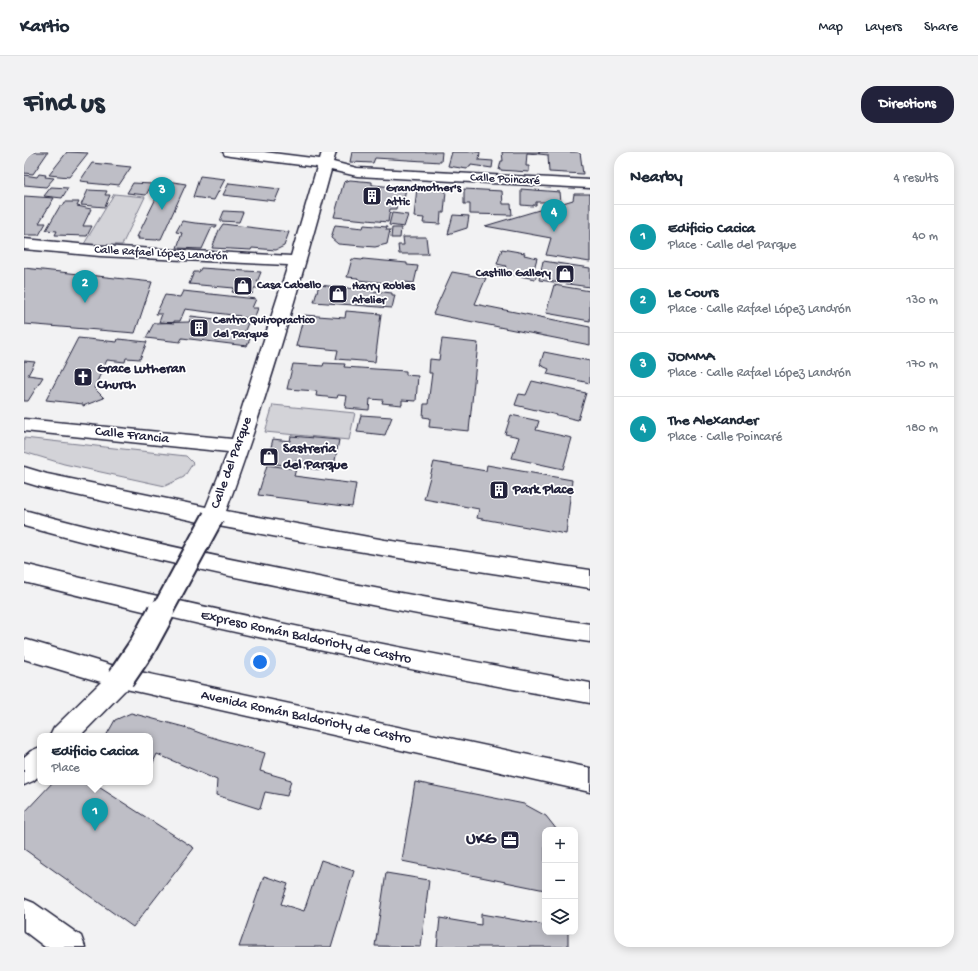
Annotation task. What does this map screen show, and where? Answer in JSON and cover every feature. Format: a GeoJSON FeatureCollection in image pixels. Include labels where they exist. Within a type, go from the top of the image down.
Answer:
{"type":"FeatureCollection","features":[{"type":"Feature","properties":{"kind":"main road","name":"Calle Poincaré"},"geometry":{"type":"LineString","coordinates":[[230,152],[327,158],[357,172],[590,184]]}},
{"type":"Feature","properties":{"kind":"main road","name":"Calle del Parque"},"geometry":{"type":"LineString","coordinates":[[66,733],[121,678],[142,647],[213,517],[240,446],[298,261],[327,158]]}},
{"type":"Feature","properties":{"kind":"main road","name":"Calle Rafael López Landrón"},"geometry":{"type":"LineString","coordinates":[[24,244],[100,251],[298,261]]}},
{"type":"Feature","properties":{"kind":"main road","name":"Calle Francia"},"geometry":{"type":"LineString","coordinates":[[24,425],[240,446]]}},
{"type":"Feature","properties":{"kind":"main road"},"geometry":{"type":"LineString","coordinates":[[24,474],[44,480],[213,517],[416,554],[590,580]]}},
{"type":"Feature","properties":{"kind":"main road"},"geometry":{"type":"LineString","coordinates":[[24,518],[88,536],[382,599],[538,626],[590,633]]}},
{"type":"Feature","properties":{"kind":"main road","name":"Expreso Román Baldorioty de Castro"},"geometry":{"type":"LineString","coordinates":[[24,573],[220,621],[470,672],[590,693]]}},
{"type":"Feature","properties":{"kind":"main road","name":"Avenida Román Baldorioty de Castro"},"geometry":{"type":"LineString","coordinates":[[24,649],[121,678],[590,780]]}},
{"type":"Feature","properties":{"kind":"main road"},"geometry":{"type":"LineString","coordinates":[[24,773],[37,762]]}},
{"type":"Feature","properties":{"kind":"main road"},"geometry":{"type":"LineString","coordinates":[[24,913],[70,947]]}},
{"type":"Feature","properties":{"kind":"shaded area"},"geometry":{"type":"Polygon","coordinates":[[[114,194],[145,197],[122,245],[84,244],[114,194]]]}},
{"type":"Feature","properties":{"kind":"shaded area"},"geometry":{"type":"Polygon","coordinates":[[[273,405],[355,413],[349,440],[265,432],[273,405]]]}},
{"type":"Feature","properties":{"kind":"shaded area"},"geometry":{"type":"Polygon","coordinates":[[[24,438],[186,456],[193,463],[184,477],[165,486],[64,464],[24,452],[24,438]]]}},
{"type":"Feature","properties":{"kind":"building"},"geometry":{"type":"Polygon","coordinates":[[[24,152],[48,152],[33,174],[24,173],[24,152]]]}},
{"type":"Feature","properties":{"kind":"building"},"geometry":{"type":"Polygon","coordinates":[[[67,152],[88,153],[69,177],[49,175],[67,152]]]}},
{"type":"Feature","properties":{"kind":"building"},"geometry":{"type":"Polygon","coordinates":[[[352,152],[442,152],[441,162],[375,158],[373,163],[350,162],[352,152]]]}},
{"type":"Feature","properties":{"kind":"building"},"geometry":{"type":"Polygon","coordinates":[[[452,152],[480,152],[479,160],[493,161],[492,168],[471,165],[467,169],[448,166],[452,152]]]}},
{"type":"Feature","properties":{"kind":"building"},"geometry":{"type":"Polygon","coordinates":[[[502,152],[539,152],[539,154],[527,153],[526,166],[529,166],[529,172],[499,170],[501,161],[503,161],[502,152]]]}},
{"type":"Feature","properties":{"kind":"building"},"geometry":{"type":"Polygon","coordinates":[[[539,152],[580,152],[583,174],[549,172],[548,155],[539,154],[539,152]]]}},
{"type":"Feature","properties":{"kind":"building"},"geometry":{"type":"Polygon","coordinates":[[[92,163],[131,167],[119,185],[80,181],[92,163]]]}},
{"type":"Feature","properties":{"kind":"building"},"geometry":{"type":"Polygon","coordinates":[[[39,174],[46,175],[45,177],[54,178],[46,187],[24,185],[24,175],[37,177],[39,174]]]}},
{"type":"Feature","properties":{"kind":"building"},"geometry":{"type":"Polygon","coordinates":[[[200,176],[225,179],[214,200],[193,197],[200,176]]]}},
{"type":"Feature","properties":{"kind":"building","name":"Grandmother's Attic"},"geometry":{"type":"Polygon","coordinates":[[[350,180],[372,182],[372,185],[406,188],[403,204],[397,204],[396,209],[390,209],[388,222],[334,217],[344,182],[350,180]]]}},
{"type":"Feature","properties":{"kind":"building"},"geometry":{"type":"Polygon","coordinates":[[[167,181],[186,184],[161,239],[138,239],[139,237],[137,237],[164,182],[167,181]]]}},
{"type":"Feature","properties":{"kind":"building"},"geometry":{"type":"Polygon","coordinates":[[[133,183],[152,184],[146,195],[127,193],[133,183]]]}},
{"type":"Feature","properties":{"kind":"building"},"geometry":{"type":"Polygon","coordinates":[[[229,183],[280,189],[275,201],[223,195],[229,183]]]}},
{"type":"Feature","properties":{"kind":"building"},"geometry":{"type":"Polygon","coordinates":[[[51,187],[68,188],[62,198],[44,196],[51,187]]]}},
{"type":"Feature","properties":{"kind":"building"},"geometry":{"type":"Polygon","coordinates":[[[417,187],[446,191],[444,213],[441,213],[440,224],[423,223],[424,218],[414,217],[417,187]]]}},
{"type":"Feature","properties":{"kind":"building"},"geometry":{"type":"Polygon","coordinates":[[[464,189],[502,191],[503,204],[511,204],[512,215],[470,214],[470,204],[464,204],[464,189]]]}},
{"type":"Feature","properties":{"kind":"building"},"geometry":{"type":"Polygon","coordinates":[[[521,189],[560,192],[561,202],[536,202],[536,205],[533,206],[521,205],[521,189]]]}},
{"type":"Feature","properties":{"kind":"building"},"geometry":{"type":"Polygon","coordinates":[[[88,190],[107,191],[105,195],[110,195],[105,207],[81,205],[88,190]]]}},
{"type":"Feature","properties":{"kind":"building"},"geometry":{"type":"Polygon","coordinates":[[[574,194],[590,194],[590,262],[546,255],[551,238],[485,226],[573,200],[574,194]]]}},
{"type":"Feature","properties":{"kind":"building"},"geometry":{"type":"Polygon","coordinates":[[[24,196],[54,198],[39,223],[46,223],[39,235],[24,235],[24,196]]]}},
{"type":"Feature","properties":{"kind":"building"},"geometry":{"type":"Polygon","coordinates":[[[65,202],[79,202],[77,206],[91,209],[83,226],[92,226],[87,236],[55,235],[57,231],[46,230],[60,206],[63,206],[65,202]]]}},
{"type":"Feature","properties":{"kind":"building"},"geometry":{"type":"Polygon","coordinates":[[[224,211],[243,212],[239,222],[220,221],[224,211]]]}},
{"type":"Feature","properties":{"kind":"building"},"geometry":{"type":"Polygon","coordinates":[[[392,213],[408,215],[404,227],[389,225],[392,213]]]}},
{"type":"Feature","properties":{"kind":"building"},"geometry":{"type":"Polygon","coordinates":[[[453,215],[469,216],[467,228],[448,234],[453,215]]]}},
{"type":"Feature","properties":{"kind":"building"},"geometry":{"type":"Polygon","coordinates":[[[182,221],[217,225],[216,227],[212,227],[202,249],[177,248],[182,233],[176,232],[182,221]]]}},
{"type":"Feature","properties":{"kind":"building"},"geometry":{"type":"Polygon","coordinates":[[[223,224],[289,232],[284,246],[276,250],[252,248],[251,250],[212,248],[223,224]]]}},
{"type":"Feature","properties":{"kind":"building"},"geometry":{"type":"Polygon","coordinates":[[[335,225],[363,228],[364,225],[387,227],[386,230],[390,230],[387,244],[375,247],[338,244],[331,238],[335,225]]]}},
{"type":"Feature","properties":{"kind":"building"},"geometry":{"type":"Polygon","coordinates":[[[392,228],[401,228],[400,238],[391,238],[392,228]]]}},
{"type":"Feature","properties":{"kind":"building"},"geometry":{"type":"Polygon","coordinates":[[[403,237],[426,237],[428,254],[399,254],[398,245],[404,245],[403,237]]]}},
{"type":"Feature","properties":{"kind":"building"},"geometry":{"type":"Polygon","coordinates":[[[502,249],[525,253],[524,255],[537,258],[533,273],[538,274],[535,279],[494,271],[496,267],[505,268],[506,266],[497,264],[502,249]]]}},
{"type":"Feature","properties":{"kind":"building"},"geometry":{"type":"Polygon","coordinates":[[[352,259],[407,263],[407,265],[418,266],[414,283],[404,282],[404,285],[358,280],[358,278],[347,277],[352,259]]]}},
{"type":"Feature","properties":{"kind":"building","name":"Castillo Gallery"},"geometry":{"type":"Polygon","coordinates":[[[543,261],[590,268],[590,287],[539,280],[543,261]]]}},
{"type":"Feature","properties":{"kind":"building"},"geometry":{"type":"Polygon","coordinates":[[[24,268],[152,282],[135,333],[24,324],[24,268]]]}},
{"type":"Feature","properties":{"kind":"building"},"geometry":{"type":"Polygon","coordinates":[[[201,268],[261,272],[257,282],[263,283],[261,288],[254,288],[252,294],[232,292],[234,288],[189,284],[194,272],[199,272],[201,268]]]}},
{"type":"Feature","properties":{"kind":"building"},"geometry":{"type":"Polygon","coordinates":[[[452,272],[486,278],[475,304],[590,327],[590,345],[433,314],[452,272]]]}},
{"type":"Feature","properties":{"kind":"building"},"geometry":{"type":"Polygon","coordinates":[[[319,285],[392,293],[392,295],[395,295],[392,308],[314,302],[319,285]]]}},
{"type":"Feature","properties":{"kind":"building"},"geometry":{"type":"Polygon","coordinates":[[[554,285],[590,291],[590,321],[546,313],[554,285]]]}},
{"type":"Feature","properties":{"kind":"building"},"geometry":{"type":"Polygon","coordinates":[[[183,291],[256,299],[252,308],[258,308],[254,319],[185,309],[180,321],[174,321],[174,323],[159,322],[162,314],[156,314],[165,295],[180,297],[183,291]]]}},
{"type":"Feature","properties":{"kind":"building"},"geometry":{"type":"Polygon","coordinates":[[[346,311],[381,314],[375,362],[336,359],[338,350],[296,346],[304,315],[345,318],[346,311]]]}},
{"type":"Feature","properties":{"kind":"building","name":"Centro Quiropractico del Parque"},"geometry":{"type":"Polygon","coordinates":[[[191,316],[248,323],[244,333],[252,334],[247,346],[182,338],[180,342],[146,338],[154,323],[189,322],[191,316]]]}},
{"type":"Feature","properties":{"kind":"building"},"geometry":{"type":"Polygon","coordinates":[[[78,338],[117,342],[118,339],[147,342],[140,359],[126,358],[125,362],[107,360],[94,388],[104,398],[83,406],[83,404],[46,400],[78,338]]]}},
{"type":"Feature","properties":{"kind":"building"},"geometry":{"type":"Polygon","coordinates":[[[442,339],[478,343],[469,431],[429,427],[430,418],[423,417],[424,404],[428,404],[432,373],[429,373],[430,359],[439,360],[442,339]]]}},
{"type":"Feature","properties":{"kind":"building"},"geometry":{"type":"Polygon","coordinates":[[[544,352],[590,361],[590,383],[547,374],[549,369],[540,365],[544,352]]]}},
{"type":"Feature","properties":{"kind":"building"},"geometry":{"type":"Polygon","coordinates":[[[24,361],[35,362],[28,375],[43,377],[28,401],[24,401],[24,361]]]}},
{"type":"Feature","properties":{"kind":"building"},"geometry":{"type":"Polygon","coordinates":[[[324,363],[345,364],[344,367],[406,371],[406,375],[418,376],[416,401],[402,400],[402,405],[382,403],[383,400],[370,399],[369,410],[345,408],[347,396],[338,395],[337,398],[316,396],[317,391],[287,389],[293,364],[323,366],[324,363]]]}},
{"type":"Feature","properties":{"kind":"building"},"geometry":{"type":"Polygon","coordinates":[[[532,381],[586,393],[578,420],[515,405],[519,394],[526,395],[532,381]]]}},
{"type":"Feature","properties":{"kind":"building"},"geometry":{"type":"Polygon","coordinates":[[[361,415],[392,417],[385,435],[357,432],[361,415]]]}},
{"type":"Feature","properties":{"kind":"building"},"geometry":{"type":"Polygon","coordinates":[[[511,415],[539,421],[536,430],[572,438],[563,469],[512,458],[519,437],[505,434],[511,415]]]}},
{"type":"Feature","properties":{"kind":"building"},"geometry":{"type":"Polygon","coordinates":[[[291,436],[339,440],[333,471],[305,468],[307,462],[295,461],[294,466],[267,463],[273,439],[290,441],[291,436]]]}},
{"type":"Feature","properties":{"kind":"building","name":"Park Place"},"geometry":{"type":"Polygon","coordinates":[[[434,462],[486,471],[487,465],[572,480],[566,534],[477,518],[479,509],[424,499],[434,462]]]}},
{"type":"Feature","properties":{"kind":"building"},"geometry":{"type":"Polygon","coordinates":[[[267,465],[296,469],[294,476],[356,484],[352,507],[258,495],[267,465]]]}},
{"type":"Feature","properties":{"kind":"building"},"geometry":{"type":"Polygon","coordinates":[[[131,713],[184,727],[208,736],[265,753],[260,771],[291,780],[287,796],[265,792],[260,809],[216,795],[217,780],[157,754],[153,763],[153,733],[108,733],[115,720],[131,713]]]}},
{"type":"Feature","properties":{"kind":"building"},"geometry":{"type":"Polygon","coordinates":[[[415,782],[524,804],[546,816],[555,827],[542,827],[542,889],[402,861],[415,782]]]}},
{"type":"Feature","properties":{"kind":"building"},"geometry":{"type":"Polygon","coordinates":[[[50,785],[96,785],[194,848],[133,927],[24,849],[24,813],[50,785]]]}},
{"type":"Feature","properties":{"kind":"building"},"geometry":{"type":"Polygon","coordinates":[[[321,860],[354,871],[331,947],[239,947],[264,876],[288,884],[281,904],[304,911],[321,860]]]}},
{"type":"Feature","properties":{"kind":"building"},"geometry":{"type":"Polygon","coordinates":[[[386,873],[429,880],[421,947],[375,946],[386,873]]]}},
{"type":"Feature","properties":{"kind":"building"},"geometry":{"type":"Polygon","coordinates":[[[481,914],[542,924],[542,935],[568,935],[568,947],[437,947],[440,918],[481,925],[481,914]]]}},
{"type":"Feature","properties":{"kind":"place","name":"Grandmother's Attic"},"geometry":{"type":"Point","coordinates":[372,196]}},
{"type":"Feature","properties":{"kind":"place","name":"JOMMA"},"geometry":{"type":"Point","coordinates":[162,210]}},
{"type":"Feature","properties":{"kind":"place","name":"The Alexander"},"geometry":{"type":"Point","coordinates":[554,232]}},
{"type":"Feature","properties":{"kind":"place","name":"Castillo Gallery"},"geometry":{"type":"Point","coordinates":[565,274]}},
{"type":"Feature","properties":{"kind":"place","name":"Casa Cabello"},"geometry":{"type":"Point","coordinates":[243,286]}},
{"type":"Feature","properties":{"kind":"place","name":"Harry Robles Atelier"},"geometry":{"type":"Point","coordinates":[338,294]}},
{"type":"Feature","properties":{"kind":"place","name":"Le Cours"},"geometry":{"type":"Point","coordinates":[85,303]}},
{"type":"Feature","properties":{"kind":"place","name":"Centro Quiropractico del Parque"},"geometry":{"type":"Point","coordinates":[199,328]}},
{"type":"Feature","properties":{"kind":"place","name":"Grace Lutheran Church"},"geometry":{"type":"Point","coordinates":[83,377]}},
{"type":"Feature","properties":{"kind":"place","name":"Sastreria del Parque"},"geometry":{"type":"Point","coordinates":[269,457]}},
{"type":"Feature","properties":{"kind":"place","name":"Park Place"},"geometry":{"type":"Point","coordinates":[499,490]}},
{"type":"Feature","properties":{"kind":"place","name":"Edificio Cacica"},"geometry":{"type":"Point","coordinates":[95,831]}},
{"type":"Feature","properties":{"kind":"place","name":"UKG"},"geometry":{"type":"Point","coordinates":[510,840]}}]}
